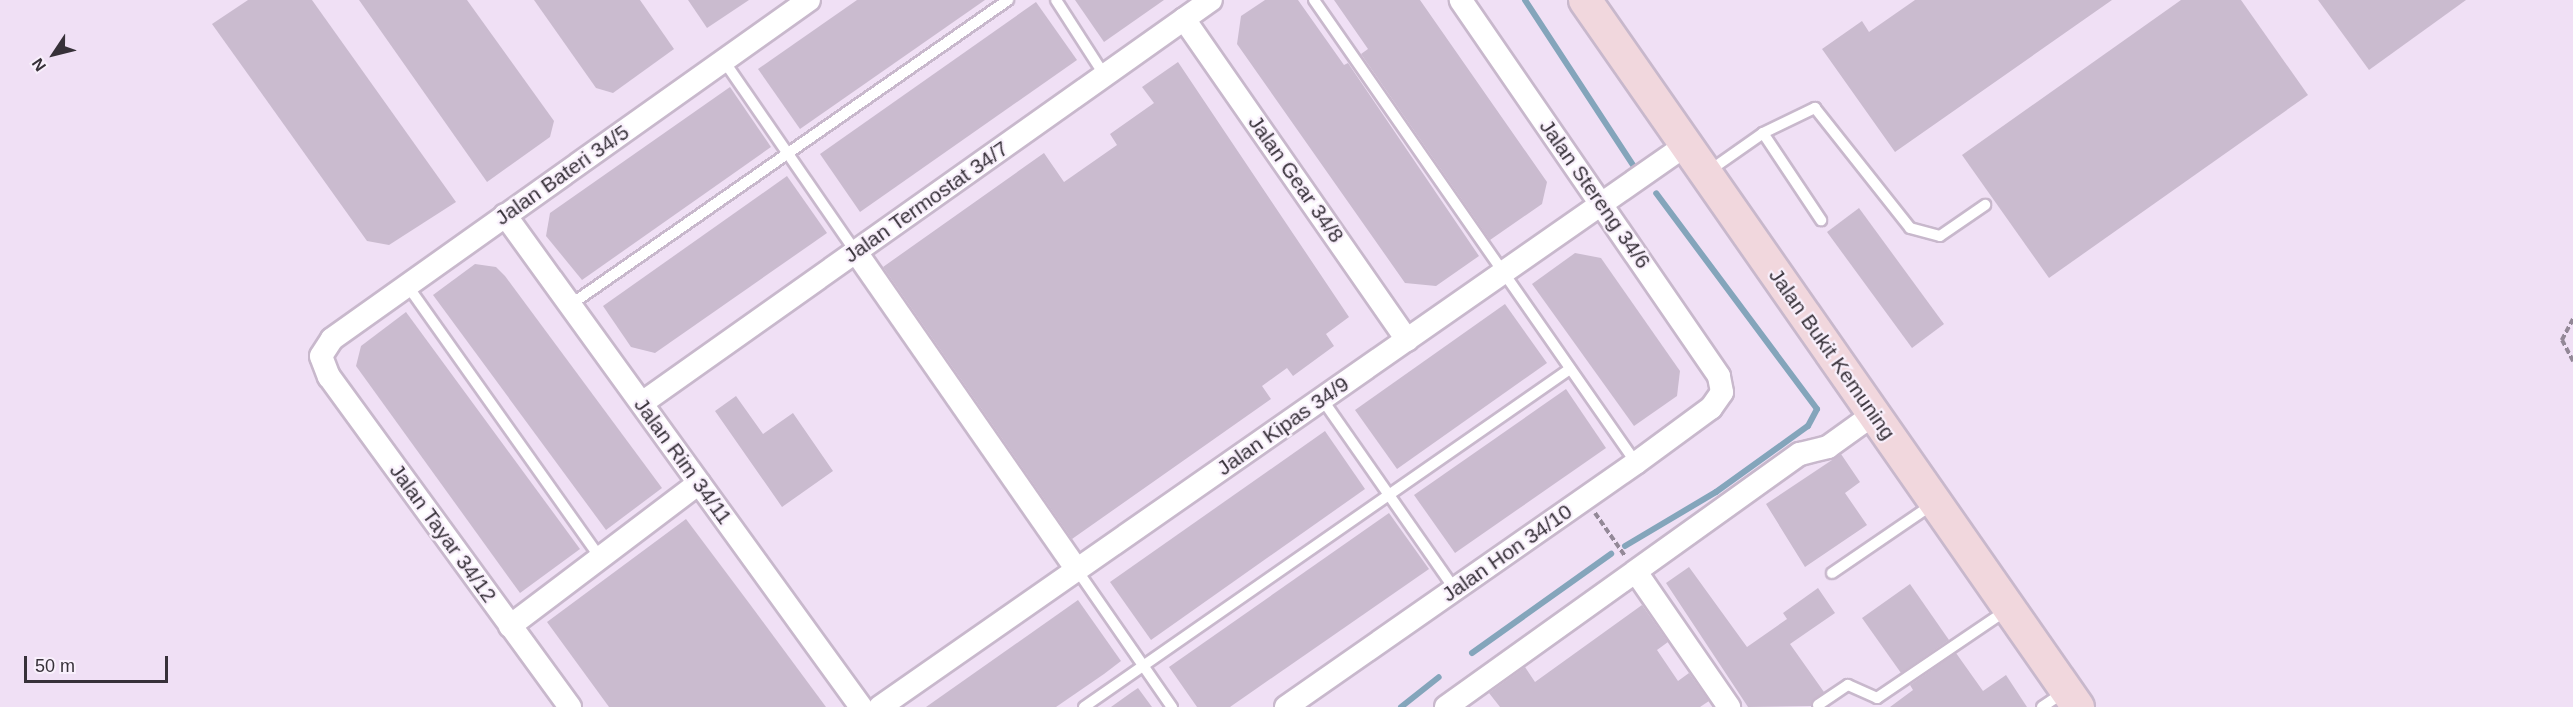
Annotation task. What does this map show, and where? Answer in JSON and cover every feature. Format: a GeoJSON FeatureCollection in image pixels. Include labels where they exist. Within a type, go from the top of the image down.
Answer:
{"type":"FeatureCollection","features":[{"type":"Feature","properties":{"kind":"main road","name":"Jalan Bukit Kemuning"},"geometry":{"type":"LineString","coordinates":[[1585,0],[2009,608],[2062,701]]}},
{"type":"Feature","properties":{"kind":"street","name":"Jalan Bateri 34/5"},"geometry":{"type":"LineString","coordinates":[[321,356],[332,339],[809,0]]}},
{"type":"Feature","properties":{"kind":"street","name":"Jalan Termostat 34/7"},"geometry":{"type":"LineString","coordinates":[[642,404],[1211,0]]}},
{"type":"Feature","properties":{"kind":"street","name":"Jalan Stereng 34/6"},"geometry":{"type":"LineString","coordinates":[[1461,0],[1719,376],[1722,392]]}},
{"type":"Feature","properties":{"kind":"street","name":"Jalan Gear 34/8"},"geometry":{"type":"LineString","coordinates":[[1184,19],[1407,340]]}},
{"type":"Feature","properties":{"kind":"street","name":"Jalan Kipas 34/9"},"geometry":{"type":"LineString","coordinates":[[880,707],[1686,145]]}},
{"type":"Feature","properties":{"kind":"street","name":"Jalan Rim 34/11"},"geometry":{"type":"LineString","coordinates":[[505,215],[699,483],[852,704]]}},
{"type":"Feature","properties":{"kind":"street"},"geometry":{"type":"LineString","coordinates":[[856,252],[1077,570]]}},
{"type":"Feature","properties":{"kind":"street","name":"Jalan Tayar 34/12"},"geometry":{"type":"LineString","coordinates":[[321,356],[329,377],[570,707]]}},
{"type":"Feature","properties":{"kind":"street","name":"Jalan Hon 34/10"},"geometry":{"type":"LineString","coordinates":[[1286,707],[1635,463],[1711,408],[1722,392]]}},
{"type":"Feature","properties":{"kind":"street"},"geometry":{"type":"LineString","coordinates":[[1454,705],[1800,454],[1828,447],[1874,414]]}},
{"type":"Feature","properties":{"kind":"street"},"geometry":{"type":"LineString","coordinates":[[510,626],[699,483]]}},
{"type":"Feature","properties":{"kind":"street"},"geometry":{"type":"LineString","coordinates":[[1636,572],[1729,707]]}},
{"type":"Feature","properties":{"kind":"lane"},"geometry":{"type":"LineString","coordinates":[[570,305],[789,155],[1008,0]]}},
{"type":"Feature","properties":{"kind":"lane"},"geometry":{"type":"LineString","coordinates":[[1056,0],[1104,76]]}},
{"type":"Feature","properties":{"kind":"lane"},"geometry":{"type":"LineString","coordinates":[[1314,0],[1635,463]]}},
{"type":"Feature","properties":{"kind":"lane"},"geometry":{"type":"LineString","coordinates":[[724,61],[856,252]]}},
{"type":"Feature","properties":{"kind":"lane"},"geometry":{"type":"LineString","coordinates":[[1706,173],[1763,133],[1815,108],[1910,228],[1940,236],[1984,205]]}},
{"type":"Feature","properties":{"kind":"lane"},"geometry":{"type":"LineString","coordinates":[[1763,133],[1821,220]]}},
{"type":"Feature","properties":{"kind":"lane"},"geometry":{"type":"LineString","coordinates":[[407,285],[600,558]]}},
{"type":"Feature","properties":{"kind":"lane"},"geometry":{"type":"LineString","coordinates":[[1084,707],[1570,369]]}},
{"type":"Feature","properties":{"kind":"lane"},"geometry":{"type":"LineString","coordinates":[[1322,399],[1455,590]]}},
{"type":"Feature","properties":{"kind":"lane"},"geometry":{"type":"LineString","coordinates":[[1832,573],[1935,502]]}},
{"type":"Feature","properties":{"kind":"lane"},"geometry":{"type":"LineString","coordinates":[[1077,570],[1172,707]]}},
{"type":"Feature","properties":{"kind":"lane"},"geometry":{"type":"LineString","coordinates":[[1818,705],[1848,685],[1877,698],[2009,608]]}},
{"type":"Feature","properties":{"kind":"path"},"geometry":{"type":"LineString","coordinates":[[2573,319],[2562,340],[2573,361]]}},
{"type":"Feature","properties":{"kind":"path"},"geometry":{"type":"LineString","coordinates":[[1585,499],[1636,572]]}},
{"type":"Feature","properties":{"kind":"building"},"geometry":{"type":"Polygon","coordinates":[[[248,0],[312,0],[456,202],[389,245],[367,241],[212,24],[248,0]]]}},
{"type":"Feature","properties":{"kind":"building"},"geometry":{"type":"Polygon","coordinates":[[[359,0],[467,0],[554,121],[550,137],[487,182],[359,0]]]}},
{"type":"Feature","properties":{"kind":"building"},"geometry":{"type":"Polygon","coordinates":[[[534,0],[640,0],[674,49],[613,93],[596,88],[534,0]]]}},
{"type":"Feature","properties":{"kind":"building"},"geometry":{"type":"Polygon","coordinates":[[[688,0],[749,0],[707,28],[688,0]]]}},
{"type":"Feature","properties":{"kind":"building"},"geometry":{"type":"Polygon","coordinates":[[[857,0],[985,0],[800,129],[758,69],[857,0]]]}},
{"type":"Feature","properties":{"kind":"building"},"geometry":{"type":"Polygon","coordinates":[[[1075,0],[1164,0],[1104,42],[1075,0]]]}},
{"type":"Feature","properties":{"kind":"building"},"geometry":{"type":"Polygon","coordinates":[[[1265,0],[1298,0],[1344,65],[1348,63],[1479,256],[1436,286],[1405,283],[1237,44],[1241,16],[1265,0]]]}},
{"type":"Feature","properties":{"kind":"building"},"geometry":{"type":"Polygon","coordinates":[[[1334,0],[1420,0],[1547,182],[1542,204],[1490,240],[1361,54],[1368,49],[1334,0]]]}},
{"type":"Feature","properties":{"kind":"building"},"geometry":{"type":"Polygon","coordinates":[[[1915,0],[2112,0],[1895,152],[1822,49],[1862,21],[1869,32],[1915,0]]]}},
{"type":"Feature","properties":{"kind":"building"},"geometry":{"type":"Polygon","coordinates":[[[2181,0],[2241,0],[2308,95],[2049,278],[1962,155],[2181,0]]]}},
{"type":"Feature","properties":{"kind":"building"},"geometry":{"type":"Polygon","coordinates":[[[2318,0],[2466,0],[2369,70],[2318,0]]]}},
{"type":"Feature","properties":{"kind":"building"},"geometry":{"type":"Polygon","coordinates":[[[1036,2],[1077,60],[860,212],[820,154],[1036,2]]]}},
{"type":"Feature","properties":{"kind":"building"},"geometry":{"type":"Polygon","coordinates":[[[1178,62],[1349,317],[1326,334],[1334,346],[1293,376],[1287,368],[1262,386],[1271,399],[1072,539],[883,267],[1044,153],[1064,182],[1117,145],[1110,134],[1154,103],[1142,87],[1178,62]]]}},
{"type":"Feature","properties":{"kind":"building"},"geometry":{"type":"Polygon","coordinates":[[[730,87],[771,147],[582,280],[546,236],[550,213],[730,87]]]}},
{"type":"Feature","properties":{"kind":"building"},"geometry":{"type":"Polygon","coordinates":[[[787,176],[827,233],[655,353],[631,347],[603,306],[787,176]]]}},
{"type":"Feature","properties":{"kind":"building"},"geometry":{"type":"Polygon","coordinates":[[[1859,208],[1944,324],[1912,348],[1827,232],[1859,208]]]}},
{"type":"Feature","properties":{"kind":"building"},"geometry":{"type":"Polygon","coordinates":[[[1575,253],[1601,258],[1680,371],[1677,396],[1634,426],[1532,284],[1575,253]]]}},
{"type":"Feature","properties":{"kind":"building"},"geometry":{"type":"Polygon","coordinates":[[[475,264],[496,267],[505,276],[662,488],[606,530],[433,295],[475,264]]]}},
{"type":"Feature","properties":{"kind":"building"},"geometry":{"type":"Polygon","coordinates":[[[1505,304],[1547,363],[1397,469],[1355,410],[1505,304]]]}},
{"type":"Feature","properties":{"kind":"building"},"geometry":{"type":"Polygon","coordinates":[[[406,312],[580,549],[520,593],[356,366],[361,346],[406,312]]]}},
{"type":"Feature","properties":{"kind":"building"},"geometry":{"type":"Polygon","coordinates":[[[1566,389],[1606,448],[1455,553],[1414,495],[1566,389]]]}},
{"type":"Feature","properties":{"kind":"building"},"geometry":{"type":"Polygon","coordinates":[[[736,396],[763,434],[793,413],[833,471],[782,507],[715,411],[736,396]]]}},
{"type":"Feature","properties":{"kind":"building"},"geometry":{"type":"Polygon","coordinates":[[[1325,431],[1365,489],[1151,640],[1110,582],[1325,431]]]}},
{"type":"Feature","properties":{"kind":"building"},"geometry":{"type":"Polygon","coordinates":[[[1841,454],[1860,482],[1845,493],[1867,525],[1805,567],[1766,504],[1841,454]]]}},
{"type":"Feature","properties":{"kind":"building"},"geometry":{"type":"Polygon","coordinates":[[[1389,513],[1429,569],[1230,707],[1197,707],[1169,667],[1389,513]]]}},
{"type":"Feature","properties":{"kind":"building"},"geometry":{"type":"Polygon","coordinates":[[[686,519],[826,707],[609,707],[547,622],[686,519]]]}},
{"type":"Feature","properties":{"kind":"building"},"geometry":{"type":"Polygon","coordinates":[[[1689,567],[1747,647],[1787,619],[1783,613],[1818,588],[1835,613],[1790,644],[1824,692],[1811,706],[1748,707],[1666,583],[1689,567]]]}},
{"type":"Feature","properties":{"kind":"building"},"geometry":{"type":"Polygon","coordinates":[[[1910,584],[1949,640],[1901,673],[1862,618],[1910,584]]]}},
{"type":"Feature","properties":{"kind":"building"},"geometry":{"type":"Polygon","coordinates":[[[1078,600],[1121,661],[1104,674],[1056,707],[926,707],[1078,600]]]}},
{"type":"Feature","properties":{"kind":"building"},"geometry":{"type":"Polygon","coordinates":[[[1642,605],[1668,642],[1657,650],[1678,681],[1689,673],[1709,701],[1700,707],[1500,707],[1489,693],[1525,667],[1535,682],[1642,605]]]}},
{"type":"Feature","properties":{"kind":"building"},"geometry":{"type":"Polygon","coordinates":[[[1956,653],[1983,691],[2006,675],[2027,707],[1890,707],[1913,690],[1910,685],[1956,653]]]}},
{"type":"Feature","properties":{"kind":"building"},"geometry":{"type":"Polygon","coordinates":[[[1138,688],[1152,707],[1111,707],[1132,692],[1138,688]]]}},
{"type":"Feature","properties":{"kind":"waterway"},"geometry":{"type":"LineString","coordinates":[[1525,0],[1633,165]]}},
{"type":"Feature","properties":{"kind":"waterway"},"geometry":{"type":"LineString","coordinates":[[1625,546],[1716,492],[1808,426],[1817,409],[1656,193]]}},
{"type":"Feature","properties":{"kind":"waterway"},"geometry":{"type":"LineString","coordinates":[[1472,653],[1611,554]]}},
{"type":"Feature","properties":{"kind":"waterway"},"geometry":{"type":"LineString","coordinates":[[1401,707],[1439,677]]}}]}
